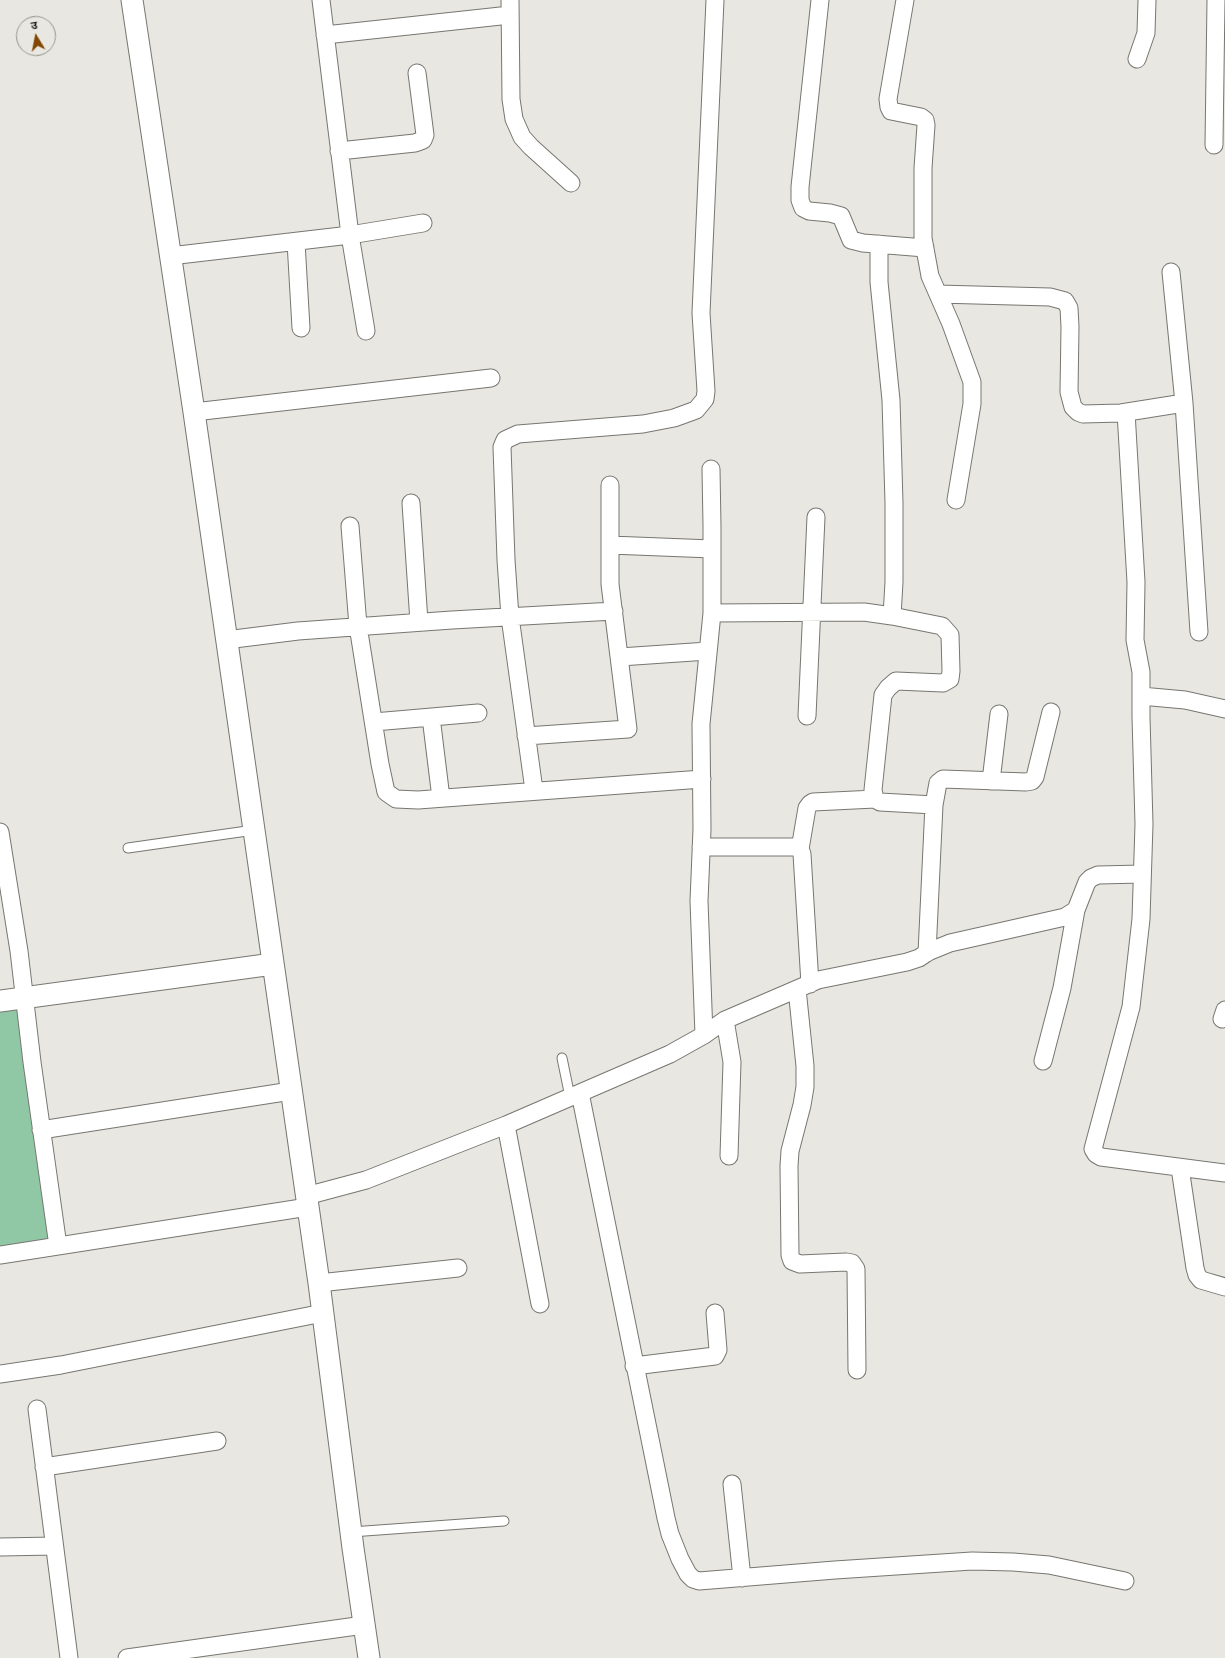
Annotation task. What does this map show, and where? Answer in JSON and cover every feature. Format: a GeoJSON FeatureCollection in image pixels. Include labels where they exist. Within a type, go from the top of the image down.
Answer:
{"type":"FeatureCollection","features":[{"type":"Feature","properties":{"kind":"street"},"geometry":{"type":"LineString","coordinates":[[132,0],[194,412],[319,1283],[369,1658]]}},
{"type":"Feature","properties":{"kind":"street"},"geometry":{"type":"LineString","coordinates":[[321,0],[350,235],[366,331]]}},
{"type":"Feature","properties":{"kind":"street"},"geometry":{"type":"LineString","coordinates":[[534,790],[510,616],[502,480],[502,447],[505,440],[518,434],[643,424],[668,419],[696,410],[705,399],[706,391],[701,313],[715,0]]}},
{"type":"Feature","properties":{"kind":"street"},"geometry":{"type":"LineString","coordinates":[[820,0],[800,186],[800,200],[803,208],[809,211],[830,213],[840,216],[851,240],[924,248]]}},
{"type":"Feature","properties":{"kind":"street"},"geometry":{"type":"LineString","coordinates":[[906,0],[888,99],[891,111],[921,117],[925,120],[926,125],[923,168],[924,248],[930,276],[959,344],[972,382],[972,404],[956,500]]}},
{"type":"Feature","properties":{"kind":"street"},"geometry":{"type":"LineString","coordinates":[[1138,59],[1146,33],[1147,0]]}},
{"type":"Feature","properties":{"kind":"street"},"geometry":{"type":"LineString","coordinates":[[1214,145],[1216,0]]}},
{"type":"Feature","properties":{"kind":"street"},"geometry":{"type":"LineString","coordinates":[[326,35],[510,8],[511,99],[514,119],[522,136],[531,147],[571,183]]}},
{"type":"Feature","properties":{"kind":"street"},"geometry":{"type":"LineString","coordinates":[[339,151],[415,143],[423,140],[425,135],[417,73]]}},
{"type":"Feature","properties":{"kind":"street"},"geometry":{"type":"LineString","coordinates":[[170,256],[350,235],[423,223]]}},
{"type":"Feature","properties":{"kind":"street"},"geometry":{"type":"LineString","coordinates":[[296,242],[301,328]]}},
{"type":"Feature","properties":{"kind":"street"},"geometry":{"type":"LineString","coordinates":[[879,244],[879,282],[891,400],[894,503],[894,582],[892,616]]}},
{"type":"Feature","properties":{"kind":"street"},"geometry":{"type":"LineString","coordinates":[[1171,272],[1184,403],[1199,632]]}},
{"type":"Feature","properties":{"kind":"street"},"geometry":{"type":"LineString","coordinates":[[938,294],[1050,297],[1065,301],[1069,308],[1069,392],[1073,407],[1082,414],[1126,412],[1184,403]]}},
{"type":"Feature","properties":{"kind":"street"},"geometry":{"type":"LineString","coordinates":[[194,412],[490,378]]}},
{"type":"Feature","properties":{"kind":"street"},"geometry":{"type":"LineString","coordinates":[[1126,412],[1136,582],[1135,640],[1141,672],[1144,824],[1141,919],[1131,1007],[1093,1149],[1101,1158],[1225,1173]]}},
{"type":"Feature","properties":{"kind":"street"},"geometry":{"type":"LineString","coordinates":[[704,1035],[699,901],[702,779],[701,724],[712,613],[711,469]]}},
{"type":"Feature","properties":{"kind":"street"},"geometry":{"type":"LineString","coordinates":[[526,736],[628,729],[610,584],[610,485]]}},
{"type":"Feature","properties":{"kind":"street"},"geometry":{"type":"LineString","coordinates":[[411,503],[419,622]]}},
{"type":"Feature","properties":{"kind":"street"},"geometry":{"type":"LineString","coordinates":[[807,716],[816,517]]}},
{"type":"Feature","properties":{"kind":"street"},"geometry":{"type":"LineString","coordinates":[[350,526],[358,626],[386,792],[396,799],[418,800],[534,790],[702,779]]}},
{"type":"Feature","properties":{"kind":"street"},"geometry":{"type":"LineString","coordinates":[[610,545],[712,549]]}},
{"type":"Feature","properties":{"kind":"street"},"geometry":{"type":"LineString","coordinates":[[226,640],[298,630],[510,616],[614,611]]}},
{"type":"Feature","properties":{"kind":"street"},"geometry":{"type":"LineString","coordinates":[[712,613],[864,612],[942,626],[950,635],[950,679],[943,683],[896,681],[883,695],[873,790],[875,799]]}},
{"type":"Feature","properties":{"kind":"street"},"geometry":{"type":"LineString","coordinates":[[620,657],[708,651]]}},
{"type":"Feature","properties":{"kind":"street"},"geometry":{"type":"LineString","coordinates":[[1141,696],[1185,700],[1225,709]]}},
{"type":"Feature","properties":{"kind":"street"},"geometry":{"type":"LineString","coordinates":[[927,953],[934,805],[938,783],[943,779],[1032,781],[1035,777],[1051,712]]}},
{"type":"Feature","properties":{"kind":"street"},"geometry":{"type":"LineString","coordinates":[[374,722],[478,713]]}},
{"type":"Feature","properties":{"kind":"street"},"geometry":{"type":"LineString","coordinates":[[991,781],[999,714]]}},
{"type":"Feature","properties":{"kind":"street"},"geometry":{"type":"LineString","coordinates":[[431,717],[441,798]]}},
{"type":"Feature","properties":{"kind":"street"},"geometry":{"type":"LineString","coordinates":[[857,1370],[856,1269],[852,1263],[846,1262],[800,1264],[792,1261],[790,1255],[790,1151],[802,1105],[805,1086],[802,854],[800,849],[807,808],[813,802],[875,799],[880,802],[934,805]]}},
{"type":"Feature","properties":{"kind":"street"},"geometry":{"type":"LineString","coordinates":[[0,832],[19,951],[58,1246]]}},
{"type":"Feature","properties":{"kind":"street"},"geometry":{"type":"LineString","coordinates":[[701,847],[797,847],[800,849]]}},
{"type":"Feature","properties":{"kind":"street"},"geometry":{"type":"LineString","coordinates":[[1043,1061],[1062,988],[1076,910],[1087,882],[1090,878],[1098,875],[1142,874]]}},
{"type":"Feature","properties":{"kind":"street"},"geometry":{"type":"LineString","coordinates":[[0,1255],[307,1201],[366,1180],[506,1125],[670,1054],[704,1035],[725,1020],[803,986],[841,975],[907,962],[950,943],[1065,917],[1076,910]]}},
{"type":"Feature","properties":{"kind":"street"},"geometry":{"type":"LineString","coordinates":[[0,1002],[24,997],[273,964]]}},
{"type":"Feature","properties":{"kind":"street"},"geometry":{"type":"LineString","coordinates":[[725,1020],[732,1062],[729,1156]]}},
{"type":"Feature","properties":{"kind":"street"},"geometry":{"type":"LineString","coordinates":[[42,1130],[291,1091]]}},
{"type":"Feature","properties":{"kind":"street"},"geometry":{"type":"LineString","coordinates":[[575,1095],[666,1518],[670,1534],[680,1559],[688,1574],[693,1579],[699,1581],[934,1564],[999,1562],[1049,1566],[1125,1580]]}},
{"type":"Feature","properties":{"kind":"street"},"geometry":{"type":"LineString","coordinates":[[506,1125],[540,1304]]}},
{"type":"Feature","properties":{"kind":"street"},"geometry":{"type":"LineString","coordinates":[[1180,1168],[1197,1275],[1201,1280],[1225,1287]]}},
{"type":"Feature","properties":{"kind":"street"},"geometry":{"type":"LineString","coordinates":[[319,1283],[458,1268]]}},
{"type":"Feature","properties":{"kind":"street"},"geometry":{"type":"LineString","coordinates":[[0,1374],[76,1362],[323,1313]]}},
{"type":"Feature","properties":{"kind":"street"},"geometry":{"type":"LineString","coordinates":[[634,1366],[715,1356],[718,1350],[715,1313]]}},
{"type":"Feature","properties":{"kind":"street"},"geometry":{"type":"LineString","coordinates":[[37,1409],[69,1658]]}},
{"type":"Feature","properties":{"kind":"street"},"geometry":{"type":"LineString","coordinates":[[44,1467],[217,1441]]}},
{"type":"Feature","properties":{"kind":"street"},"geometry":{"type":"LineString","coordinates":[[732,1484],[742,1578]]}},
{"type":"Feature","properties":{"kind":"street"},"geometry":{"type":"LineString","coordinates":[[0,1547],[54,1546]]}},
{"type":"Feature","properties":{"kind":"street"},"geometry":{"type":"LineString","coordinates":[[127,1658],[364,1626]]}},
{"type":"Feature","properties":{"kind":"lane"},"geometry":{"type":"LineString","coordinates":[[128,848],[254,830]]}},
{"type":"Feature","properties":{"kind":"lane"},"geometry":{"type":"LineString","coordinates":[[562,1058],[575,1095]]}},
{"type":"Feature","properties":{"kind":"lane"},"geometry":{"type":"LineString","coordinates":[[351,1532],[504,1521]]}},
{"type":"Feature","properties":{"kind":"green space"},"geometry":{"type":"Polygon","coordinates":[[[12,1005],[17,1011],[49,1241],[0,1249],[0,1007],[12,1005]]]}}]}
